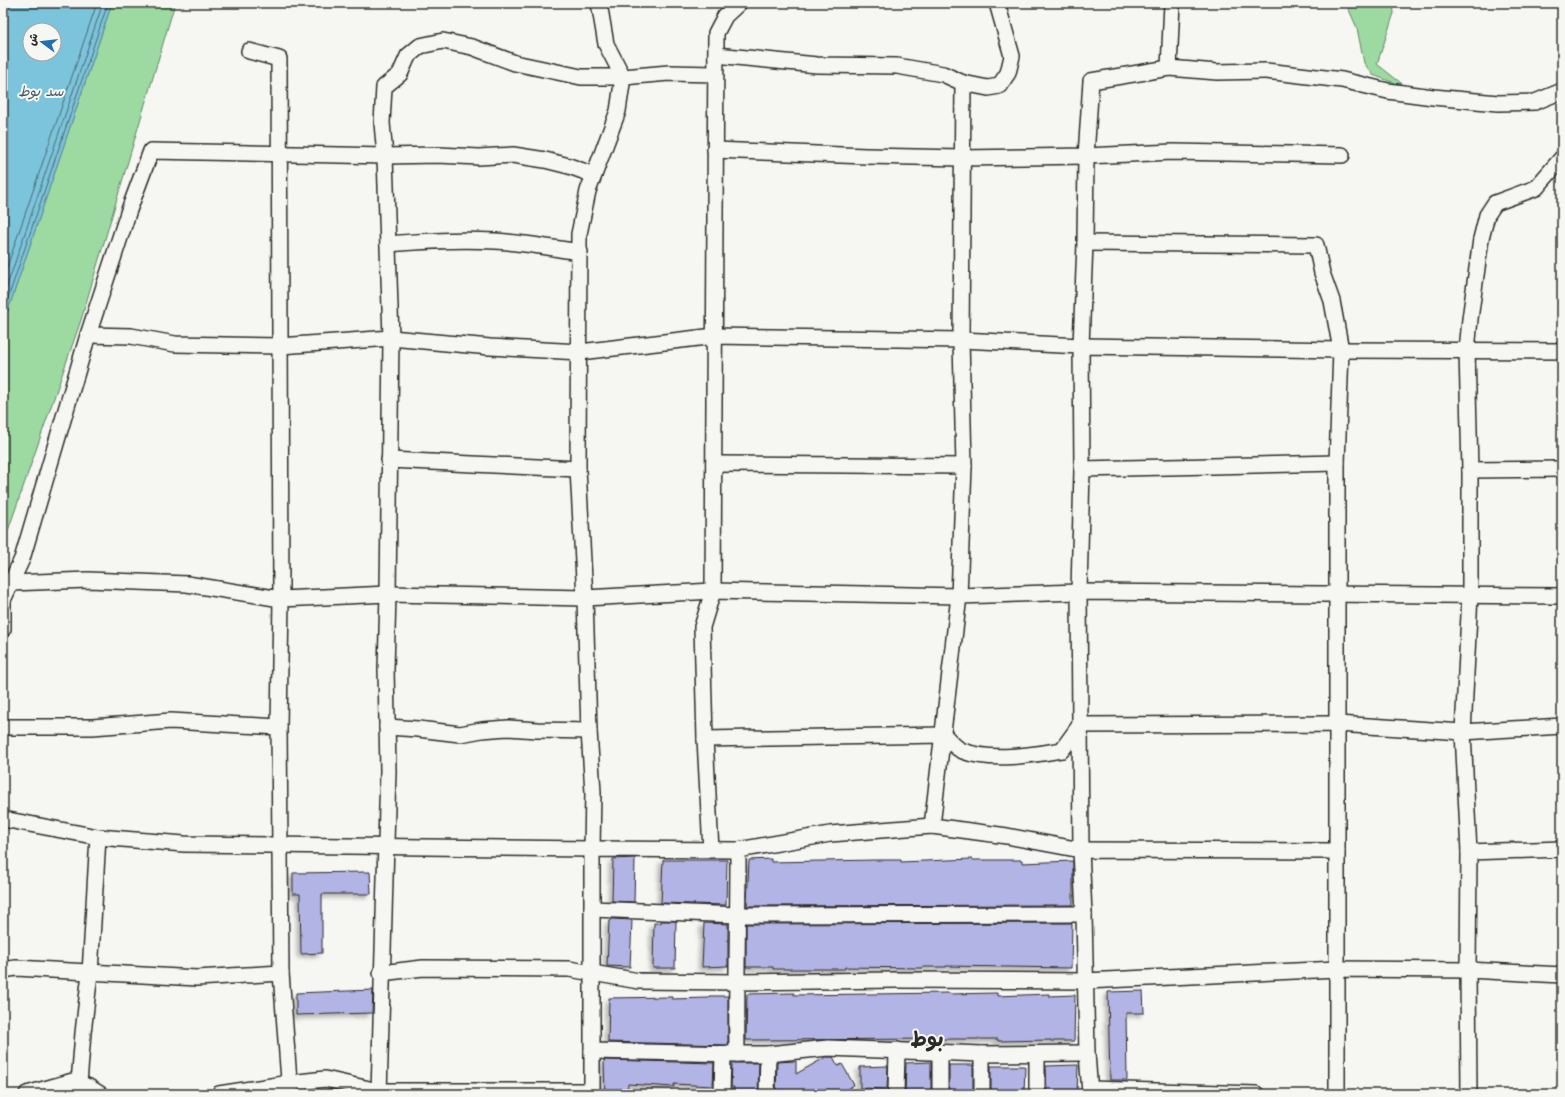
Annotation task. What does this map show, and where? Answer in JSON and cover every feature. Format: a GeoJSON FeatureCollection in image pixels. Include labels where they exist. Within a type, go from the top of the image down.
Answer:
{"type":"FeatureCollection","features":[{"type":"Feature","properties":{"kind":"street"},"geometry":{"type":"LineString","coordinates":[[219,1094],[290,1088],[325,1079],[378,1092],[592,1093],[593,792],[578,469],[580,352],[579,234],[588,191],[618,111],[623,77],[606,44],[599,3]]}},
{"type":"Feature","properties":{"kind":"street"},"geometry":{"type":"LineString","coordinates":[[711,850],[705,739],[702,627],[713,591],[716,33],[725,16],[739,3]]}},
{"type":"Feature","properties":{"kind":"street"},"geometry":{"type":"LineString","coordinates":[[716,55],[817,65],[897,66],[943,74],[963,83],[988,88],[999,86],[1008,73],[1012,56],[997,3]]}},
{"type":"Feature","properties":{"kind":"street"},"geometry":{"type":"LineString","coordinates":[[1169,68],[1172,3]]}},
{"type":"Feature","properties":{"kind":"street"},"geometry":{"type":"LineString","coordinates":[[378,1092],[388,771],[386,669],[391,338],[385,156],[382,123],[384,87],[400,74],[408,56],[420,46],[443,41],[472,47],[515,63],[581,77],[623,77],[669,73],[716,74]]}},
{"type":"Feature","properties":{"kind":"street"},"geometry":{"type":"LineString","coordinates":[[249,51],[279,59],[281,599],[279,727],[281,974],[290,1088]]}},
{"type":"Feature","properties":{"kind":"street"},"geometry":{"type":"LineString","coordinates":[[1256,1094],[1090,1091],[1087,1054],[1081,850],[1079,592],[1082,469],[1081,346],[1085,244],[1086,156],[1091,81],[1169,68],[1216,72],[1266,71],[1342,80],[1388,91],[1498,103],[1535,102],[1562,91]]}},
{"type":"Feature","properties":{"kind":"street"},"geometry":{"type":"LineString","coordinates":[[932,826],[944,735],[959,596],[964,466],[961,340],[963,83]]}},
{"type":"Feature","properties":{"kind":"street"},"geometry":{"type":"LineString","coordinates":[[715,150],[962,158],[1086,156],[1173,152],[1342,155]]}},
{"type":"Feature","properties":{"kind":"street"},"geometry":{"type":"LineString","coordinates":[[3,629],[3,600],[22,559],[88,335],[129,210],[151,151],[280,155],[438,155],[479,157],[512,155],[545,160],[569,166],[594,175]]}},
{"type":"Feature","properties":{"kind":"street"},"geometry":{"type":"LineString","coordinates":[[1469,1094],[1469,852],[1463,732],[1470,595],[1470,470],[1467,351],[1475,279],[1481,239],[1487,215],[1495,203],[1536,188],[1562,158]]}},
{"type":"Feature","properties":{"kind":"street"},"geometry":{"type":"LineString","coordinates":[[388,244],[493,241],[527,243],[580,252]]}},
{"type":"Feature","properties":{"kind":"street"},"geometry":{"type":"LineString","coordinates":[[1085,244],[1316,245],[1322,273],[1332,301],[1341,350],[1337,463],[1337,1094]]}},
{"type":"Feature","properties":{"kind":"street"},"geometry":{"type":"LineString","coordinates":[[88,335],[131,336],[175,344],[280,346],[391,338],[490,347],[580,352],[715,336],[961,340],[1081,346],[1341,350],[1562,350]]}},
{"type":"Feature","properties":{"kind":"street"},"geometry":{"type":"LineString","coordinates":[[389,460],[578,469]]}},
{"type":"Feature","properties":{"kind":"street"},"geometry":{"type":"LineString","coordinates":[[1082,469],[1337,463]]}},
{"type":"Feature","properties":{"kind":"street"},"geometry":{"type":"LineString","coordinates":[[714,464],[964,466]]}},
{"type":"Feature","properties":{"kind":"street"},"geometry":{"type":"LineString","coordinates":[[1470,470],[1562,469]]}},
{"type":"Feature","properties":{"kind":"street"},"geometry":{"type":"LineString","coordinates":[[11,583],[88,580],[187,584],[281,599],[388,594],[585,598],[713,591],[959,596],[1079,592],[1562,596]]}},
{"type":"Feature","properties":{"kind":"street"},"geometry":{"type":"LineString","coordinates":[[3,727],[92,727],[171,721],[279,727]]}},
{"type":"Feature","properties":{"kind":"street"},"geometry":{"type":"LineString","coordinates":[[1080,725],[1338,724],[1463,732],[1562,726]]}},
{"type":"Feature","properties":{"kind":"street"},"geometry":{"type":"LineString","coordinates":[[705,739],[944,735],[961,751],[987,757],[1040,754],[1062,750],[1080,725]]}},
{"type":"Feature","properties":{"kind":"street"},"geometry":{"type":"LineString","coordinates":[[387,727],[460,734],[482,730],[508,728],[589,731]]}},
{"type":"Feature","properties":{"kind":"street"},"geometry":{"type":"LineString","coordinates":[[3,818],[98,837],[184,844],[738,850],[830,834],[932,826],[1007,836],[1081,850],[1337,851]]}},
{"type":"Feature","properties":{"kind":"street"},"geometry":{"type":"LineString","coordinates":[[79,1083],[90,973],[98,837]]}},
{"type":"Feature","properties":{"kind":"street"},"geometry":{"type":"LineString","coordinates":[[1469,852],[1562,848]]}},
{"type":"Feature","properties":{"kind":"street"},"geometry":{"type":"LineString","coordinates":[[722,1094],[730,1054],[736,982],[738,850]]}},
{"type":"Feature","properties":{"kind":"street"},"geometry":{"type":"LineString","coordinates":[[592,909],[738,915],[1084,914]]}},
{"type":"Feature","properties":{"kind":"street"},"geometry":{"type":"LineString","coordinates":[[3,970],[16,968],[197,978],[281,974]]}},
{"type":"Feature","properties":{"kind":"street"},"geometry":{"type":"LineString","coordinates":[[381,973],[423,968],[527,970],[569,968],[639,981],[736,982],[896,980],[1085,981],[1337,969],[1468,970],[1562,974]]}},
{"type":"Feature","properties":{"kind":"street"},"geometry":{"type":"LineString","coordinates":[[592,1051],[768,1054],[828,1048],[982,1054],[1087,1054]]}},
{"type":"Feature","properties":{"kind":"street"},"geometry":{"type":"LineString","coordinates":[[896,1094],[898,1050]]}},
{"type":"Feature","properties":{"kind":"street"},"geometry":{"type":"LineString","coordinates":[[940,1052],[940,1094]]}},
{"type":"Feature","properties":{"kind":"street"},"geometry":{"type":"LineString","coordinates":[[767,1094],[768,1054]]}},
{"type":"Feature","properties":{"kind":"street"},"geometry":{"type":"LineString","coordinates":[[982,1054],[982,1094]]}},
{"type":"Feature","properties":{"kind":"street"},"geometry":{"type":"LineString","coordinates":[[1036,1054],[1037,1094]]}},
{"type":"Feature","properties":{"kind":"street"},"geometry":{"type":"LineString","coordinates":[[27,1094],[73,1082],[89,1086],[100,1094]]}},
{"type":"Feature","properties":{"kind":"green space"},"geometry":{"type":"Polygon","coordinates":[[[112,3],[175,3],[81,320],[3,545],[3,325],[112,3]]]}},
{"type":"Feature","properties":{"kind":"green space"},"geometry":{"type":"Polygon","coordinates":[[[1346,3],[1393,3],[1394,13],[1377,64],[1406,87],[1373,75],[1364,63],[1357,28],[1346,3]]]}},
{"type":"Feature","properties":{"kind":"water","name":"سد بوط"},"geometry":{"type":"Polygon","coordinates":[[[3,3],[112,3],[3,325],[3,3]]]}},
{"type":"Feature","properties":{"kind":"building"},"geometry":{"type":"Polygon","coordinates":[[[635,858],[634,902],[612,901],[613,859],[635,858]]]}},
{"type":"Feature","properties":{"kind":"building"},"geometry":{"type":"Polygon","coordinates":[[[771,859],[771,862],[901,860],[901,862],[972,859],[1022,860],[1022,863],[1073,861],[1073,905],[747,906],[749,860],[771,859]]]}},
{"type":"Feature","properties":{"kind":"building"},"geometry":{"type":"Polygon","coordinates":[[[663,860],[727,860],[726,905],[661,903],[663,860]]]}},
{"type":"Feature","properties":{"kind":"building"},"geometry":{"type":"Polygon","coordinates":[[[370,872],[371,894],[322,894],[322,953],[301,954],[300,894],[293,894],[293,873],[370,872]]]}},
{"type":"Feature","properties":{"kind":"building"},"geometry":{"type":"Polygon","coordinates":[[[611,919],[632,920],[630,967],[607,966],[609,921],[611,921],[611,919]]]}},
{"type":"Feature","properties":{"kind":"building"},"geometry":{"type":"Polygon","coordinates":[[[661,921],[676,921],[675,968],[653,968],[654,923],[661,923],[661,921]]]}},
{"type":"Feature","properties":{"kind":"building"},"geometry":{"type":"Polygon","coordinates":[[[704,923],[728,924],[728,966],[702,967],[704,923]]]}},
{"type":"Feature","properties":{"kind":"building"},"geometry":{"type":"Polygon","coordinates":[[[1072,923],[1071,968],[946,966],[922,968],[845,967],[845,969],[773,969],[773,967],[746,967],[746,924],[1072,923]]]}},
{"type":"Feature","properties":{"kind":"building"},"geometry":{"type":"Polygon","coordinates":[[[373,990],[372,1013],[296,1015],[296,993],[373,990]]]}},
{"type":"Feature","properties":{"kind":"building"},"geometry":{"type":"Polygon","coordinates":[[[1143,991],[1144,1013],[1126,1013],[1127,1080],[1110,1080],[1108,992],[1143,991]]]}},
{"type":"Feature","properties":{"kind":"building"},"geometry":{"type":"Polygon","coordinates":[[[794,993],[794,995],[997,993],[997,996],[1049,994],[1049,996],[1075,995],[1074,1041],[998,1041],[998,1039],[746,1040],[747,994],[794,993]]]}},
{"type":"Feature","properties":{"kind":"building"},"geometry":{"type":"Polygon","coordinates":[[[709,996],[728,996],[728,1045],[608,1042],[609,998],[672,997],[672,999],[709,998],[709,996]]]}},
{"type":"Feature","properties":{"kind":"building"},"geometry":{"type":"Polygon","coordinates":[[[826,1057],[833,1057],[838,1066],[842,1064],[854,1085],[839,1094],[776,1094],[777,1062],[796,1061],[796,1074],[826,1057]]]}},
{"type":"Feature","properties":{"kind":"building"},"geometry":{"type":"Polygon","coordinates":[[[604,1060],[714,1063],[713,1086],[674,1084],[674,1087],[628,1084],[627,1094],[605,1094],[604,1060]]]}},
{"type":"Feature","properties":{"kind":"building"},"geometry":{"type":"Polygon","coordinates":[[[931,1062],[931,1094],[905,1094],[906,1063],[931,1062]]]}},
{"type":"Feature","properties":{"kind":"building"},"geometry":{"type":"Polygon","coordinates":[[[732,1063],[759,1063],[758,1094],[733,1094],[734,1087],[731,1087],[732,1063]]]}},
{"type":"Feature","properties":{"kind":"building"},"geometry":{"type":"Polygon","coordinates":[[[949,1065],[973,1065],[973,1094],[949,1094],[949,1065]]]}},
{"type":"Feature","properties":{"kind":"building"},"geometry":{"type":"Polygon","coordinates":[[[1078,1065],[1077,1094],[1047,1094],[1046,1066],[1078,1065]]]}},
{"type":"Feature","properties":{"kind":"building"},"geometry":{"type":"Polygon","coordinates":[[[888,1066],[887,1089],[860,1088],[860,1067],[888,1066]]]}},
{"type":"Feature","properties":{"kind":"building"},"geometry":{"type":"Polygon","coordinates":[[[991,1066],[1025,1066],[1024,1094],[991,1094],[991,1066]]]}},
{"type":"Feature","properties":{"kind":"district","name":"بوط"},"geometry":{"type":"Point","coordinates":[927,1039]}}]}
